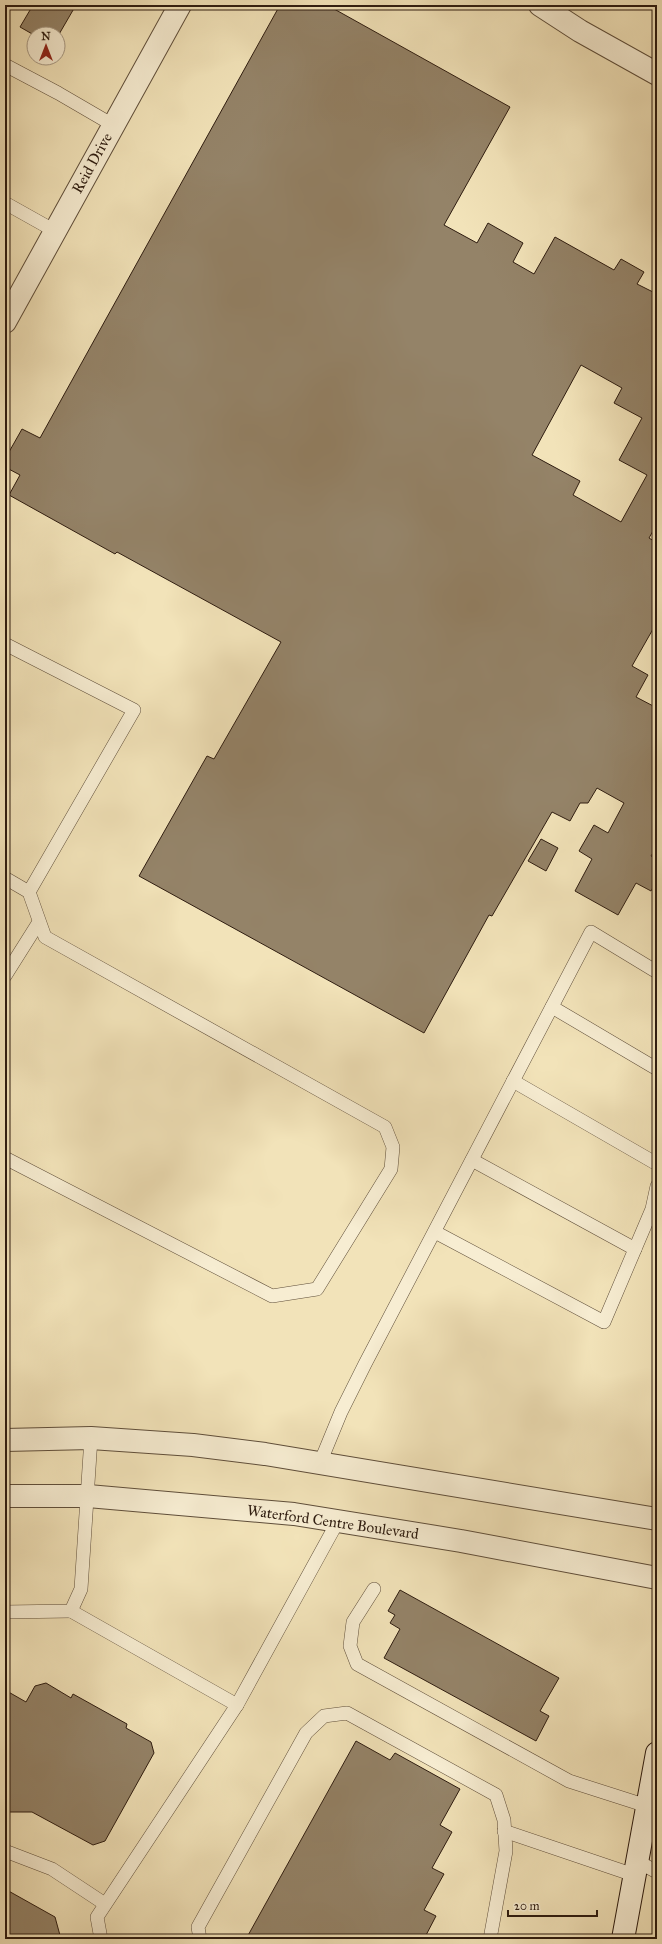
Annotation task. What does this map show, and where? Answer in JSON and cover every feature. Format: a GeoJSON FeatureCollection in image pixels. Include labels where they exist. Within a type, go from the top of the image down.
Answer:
{"type":"FeatureCollection","features":[{"type":"Feature","properties":{"kind":"street","name":"Reid Drive"},"geometry":{"type":"LineString","coordinates":[[5,322],[180,5]]}},
{"type":"Feature","properties":{"kind":"street"},"geometry":{"type":"LineString","coordinates":[[540,5],[580,31],[657,74]]}},
{"type":"Feature","properties":{"kind":"street"},"geometry":{"type":"LineString","coordinates":[[5,1440],[91,1438],[193,1445],[320,1463],[657,1519]]}},
{"type":"Feature","properties":{"kind":"street","name":"Waterford Centre Boulevard"},"geometry":{"type":"LineString","coordinates":[[5,1496],[88,1496],[294,1514],[461,1541],[657,1578]]}},
{"type":"Feature","properties":{"kind":"street"},"geometry":{"type":"LineString","coordinates":[[623,1939],[657,1753]]}},
{"type":"Feature","properties":{"kind":"lane"},"geometry":{"type":"LineString","coordinates":[[5,65],[113,125]]}},
{"type":"Feature","properties":{"kind":"lane"},"geometry":{"type":"LineString","coordinates":[[5,203],[55,231]]}},
{"type":"Feature","properties":{"kind":"lane"},"geometry":{"type":"LineString","coordinates":[[5,644],[134,710],[29,892]]}},
{"type":"Feature","properties":{"kind":"lane"},"geometry":{"type":"LineString","coordinates":[[5,878],[29,892],[45,937],[385,1127],[393,1147],[391,1169],[317,1289],[272,1296],[5,1158]]}},
{"type":"Feature","properties":{"kind":"lane"},"geometry":{"type":"LineString","coordinates":[[5,976],[39,922]]}},
{"type":"Feature","properties":{"kind":"lane"},"geometry":{"type":"LineString","coordinates":[[320,1463],[341,1412],[591,932],[657,972]]}},
{"type":"Feature","properties":{"kind":"lane"},"geometry":{"type":"LineString","coordinates":[[552,1007],[657,1069]]}},
{"type":"Feature","properties":{"kind":"lane"},"geometry":{"type":"LineString","coordinates":[[513,1081],[657,1164]]}},
{"type":"Feature","properties":{"kind":"lane"},"geometry":{"type":"LineString","coordinates":[[472,1160],[635,1249]]}},
{"type":"Feature","properties":{"kind":"lane"},"geometry":{"type":"LineString","coordinates":[[435,1232],[604,1322],[652,1209],[657,1186]]}},
{"type":"Feature","properties":{"kind":"lane"},"geometry":{"type":"LineString","coordinates":[[71,1611],[81,1589],[91,1438]]}},
{"type":"Feature","properties":{"kind":"lane"},"geometry":{"type":"LineString","coordinates":[[101,1939],[97,1917],[237,1705],[338,1521]]}},
{"type":"Feature","properties":{"kind":"lane"},"geometry":{"type":"LineString","coordinates":[[374,1589],[353,1622],[350,1646],[357,1664],[569,1781],[647,1806]]}},
{"type":"Feature","properties":{"kind":"lane"},"geometry":{"type":"LineString","coordinates":[[5,1612],[71,1611],[237,1705]]}},
{"type":"Feature","properties":{"kind":"lane"},"geometry":{"type":"LineString","coordinates":[[200,1939],[198,1927],[306,1733],[324,1716],[347,1713],[496,1795],[504,1820],[506,1851],[490,1939]]}},
{"type":"Feature","properties":{"kind":"lane"},"geometry":{"type":"LineString","coordinates":[[504,1831],[636,1868],[657,1872]]}},
{"type":"Feature","properties":{"kind":"lane"},"geometry":{"type":"LineString","coordinates":[[5,1852],[52,1869],[105,1904]]}},
{"type":"Feature","properties":{"kind":"building"},"geometry":{"type":"Polygon","coordinates":[[[33,5],[76,5],[64,26],[26,26],[26,30],[20,27],[33,5]]]}},
{"type":"Feature","properties":{"kind":"building"},"geometry":{"type":"Polygon","coordinates":[[[280,5],[327,5],[510,107],[444,225],[477,243],[488,223],[523,243],[513,262],[534,274],[555,237],[614,270],[621,259],[644,272],[637,284],[657,294],[657,524],[649,538],[657,543],[657,622],[632,666],[648,675],[636,697],[657,708],[657,846],[651,856],[657,860],[657,880],[651,891],[636,883],[618,915],[575,891],[592,859],[579,851],[594,825],[608,833],[624,803],[597,788],[588,803],[580,803],[570,821],[552,812],[492,916],[489,915],[424,1033],[139,876],[207,756],[214,759],[281,642],[117,552],[115,554],[9,495],[20,475],[5,467],[5,459],[22,429],[40,438],[280,5]],[[581,365],[532,455],[580,481],[573,495],[621,522],[647,475],[619,460],[642,418],[614,403],[622,388],[581,365]]]}},
{"type":"Feature","properties":{"kind":"building"},"geometry":{"type":"Polygon","coordinates":[[[541,839],[558,848],[546,871],[528,861],[541,839]]]}},
{"type":"Feature","properties":{"kind":"building"},"geometry":{"type":"Polygon","coordinates":[[[400,1590],[559,1678],[540,1711],[549,1716],[536,1741],[384,1658],[400,1629],[390,1623],[395,1615],[388,1611],[400,1590]]]}},
{"type":"Feature","properties":{"kind":"building"},"geometry":{"type":"Polygon","coordinates":[[[46,1683],[71,1698],[73,1694],[127,1724],[126,1728],[151,1742],[154,1753],[105,1841],[93,1845],[32,1812],[5,1812],[5,1690],[26,1702],[35,1686],[46,1683]]]}},
{"type":"Feature","properties":{"kind":"building"},"geometry":{"type":"Polygon","coordinates":[[[356,1741],[390,1760],[395,1753],[460,1789],[440,1825],[452,1832],[432,1868],[444,1874],[424,1910],[436,1916],[424,1939],[246,1939],[356,1741]]]}},
{"type":"Feature","properties":{"kind":"building"},"geometry":{"type":"Polygon","coordinates":[[[5,1889],[55,1917],[61,1939],[5,1939],[5,1889]]]}}]}
